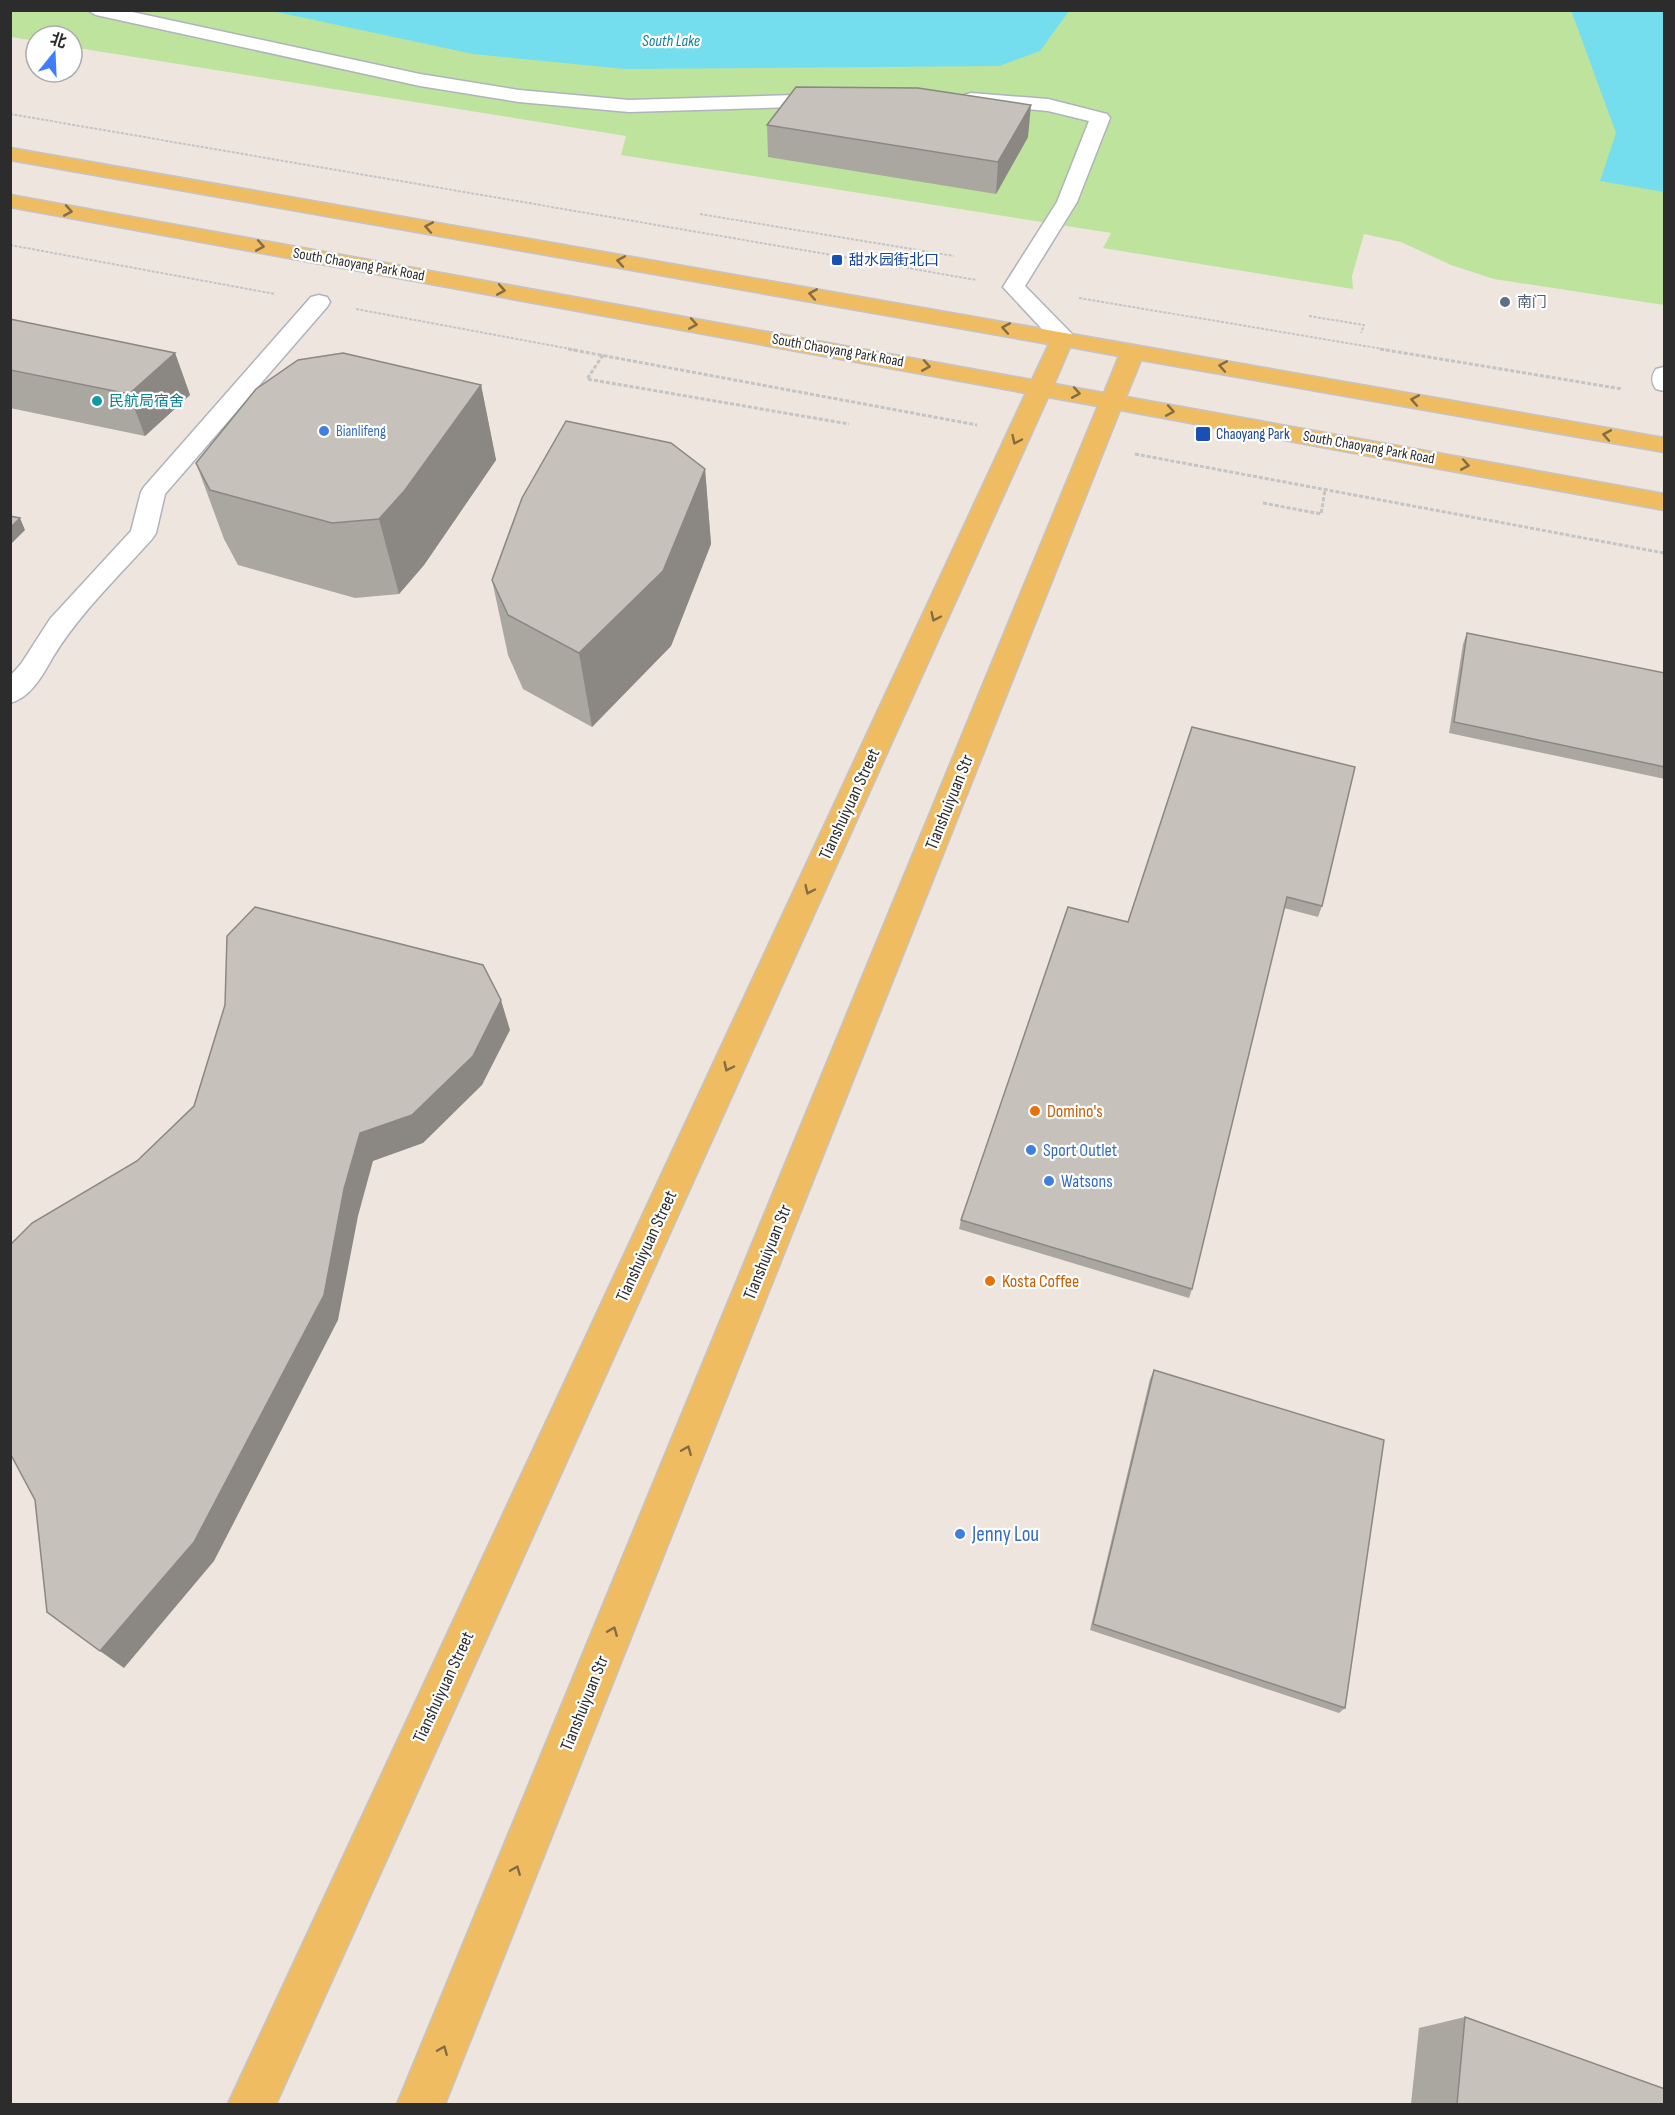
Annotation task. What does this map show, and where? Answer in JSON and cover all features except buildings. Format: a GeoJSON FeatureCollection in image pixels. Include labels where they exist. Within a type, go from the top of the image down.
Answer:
{"type":"FeatureCollection","features":[{"type":"Feature","properties":{"kind":"main road"},"geometry":{"type":"LineString","coordinates":[[10,154],[1665,445]]}},
{"type":"Feature","properties":{"kind":"main road","name":"South Chaoyang Park Road"},"geometry":{"type":"LineString","coordinates":[[10,201],[1665,502]]}},
{"type":"Feature","properties":{"kind":"main road","name":"Tianshuiyuan Street"},"geometry":{"type":"LineString","coordinates":[[252,2104],[1063,338]]}},
{"type":"Feature","properties":{"kind":"main road","name":"Tianshuiyuan Str"},"geometry":{"type":"LineString","coordinates":[[421,2104],[1133,350]]}},
{"type":"Feature","properties":{"kind":"lane"},"geometry":{"type":"LineString","coordinates":[[96,10],[420,80],[519,96],[629,106],[852,99]]}},
{"type":"Feature","properties":{"kind":"lane"},"geometry":{"type":"LineString","coordinates":[[957,98],[1048,105],[1100,118],[1067,202],[1014,287],[1063,338]]}},
{"type":"Feature","properties":{"kind":"lane"},"geometry":{"type":"LineString","coordinates":[[10,694],[31,671],[59,625],[143,533],[153,492],[319,302]]}},
{"type":"Feature","properties":{"kind":"lane"},"geometry":{"type":"LineString","coordinates":[[1664,384],[1665,374]]}},
{"type":"Feature","properties":{"kind":"path"},"geometry":{"type":"LineString","coordinates":[[10,114],[1014,287],[1630,390]]}},
{"type":"Feature","properties":{"kind":"path"},"geometry":{"type":"LineString","coordinates":[[700,214],[954,256]]}},
{"type":"Feature","properties":{"kind":"path"},"geometry":{"type":"LineString","coordinates":[[10,245],[1019,432]]}},
{"type":"Feature","properties":{"kind":"path"},"geometry":{"type":"LineString","coordinates":[[1309,316],[1364,325],[1361,333]]}},
{"type":"Feature","properties":{"kind":"path"},"geometry":{"type":"LineString","coordinates":[[603,355],[587,379],[849,424]]}},
{"type":"Feature","properties":{"kind":"path"},"geometry":{"type":"LineString","coordinates":[[1093,446],[1665,553]]}},
{"type":"Feature","properties":{"kind":"path"},"geometry":{"type":"LineString","coordinates":[[1263,503],[1322,514],[1325,490]]}},
{"type":"Feature","properties":{"kind":"green space"},"geometry":{"type":"Polygon","coordinates":[[[10,11],[1664,11],[1664,305],[1494,279],[1451,265],[1401,242],[1364,234],[1352,276],[1353,289],[1103,248],[1111,233],[621,155],[626,136],[84,49],[84,24],[24,24],[24,39],[11,37],[10,11]]]}},
{"type":"Feature","properties":{"kind":"water"},"geometry":{"type":"Polygon","coordinates":[[[1571,10],[1664,11],[1664,192],[1600,181],[1616,133],[1571,10]]]}},
{"type":"Feature","properties":{"kind":"water","name":"South Lake"},"geometry":{"type":"Polygon","coordinates":[[[272,11],[1069,11],[1040,51],[999,66],[625,69],[473,54],[272,11]]]}},
{"type":"Feature","properties":{"kind":"place","name":"甜水园街北口"},"geometry":{"type":"Point","coordinates":[837,260]}},
{"type":"Feature","properties":{"kind":"place","name":"南门"},"geometry":{"type":"Point","coordinates":[1505,302]}},
{"type":"Feature","properties":{"kind":"place","name":"民航局宿舍"},"geometry":{"type":"Point","coordinates":[97,401]}},
{"type":"Feature","properties":{"kind":"place","name":"Bianlifeng"},"geometry":{"type":"Point","coordinates":[324,431]}},
{"type":"Feature","properties":{"kind":"place","name":"Chaoyang Park"},"geometry":{"type":"Point","coordinates":[1203,434]}},
{"type":"Feature","properties":{"kind":"place","name":"Domino's"},"geometry":{"type":"Point","coordinates":[1035,1111]}},
{"type":"Feature","properties":{"kind":"place","name":"Sport Outlet"},"geometry":{"type":"Point","coordinates":[1031,1150]}},
{"type":"Feature","properties":{"kind":"place","name":"Watsons"},"geometry":{"type":"Point","coordinates":[1049,1181]}},
{"type":"Feature","properties":{"kind":"place","name":"Kosta Coffee"},"geometry":{"type":"Point","coordinates":[990,1281]}},
{"type":"Feature","properties":{"kind":"place","name":"Jenny Lou"},"geometry":{"type":"Point","coordinates":[960,1534]}}]}
